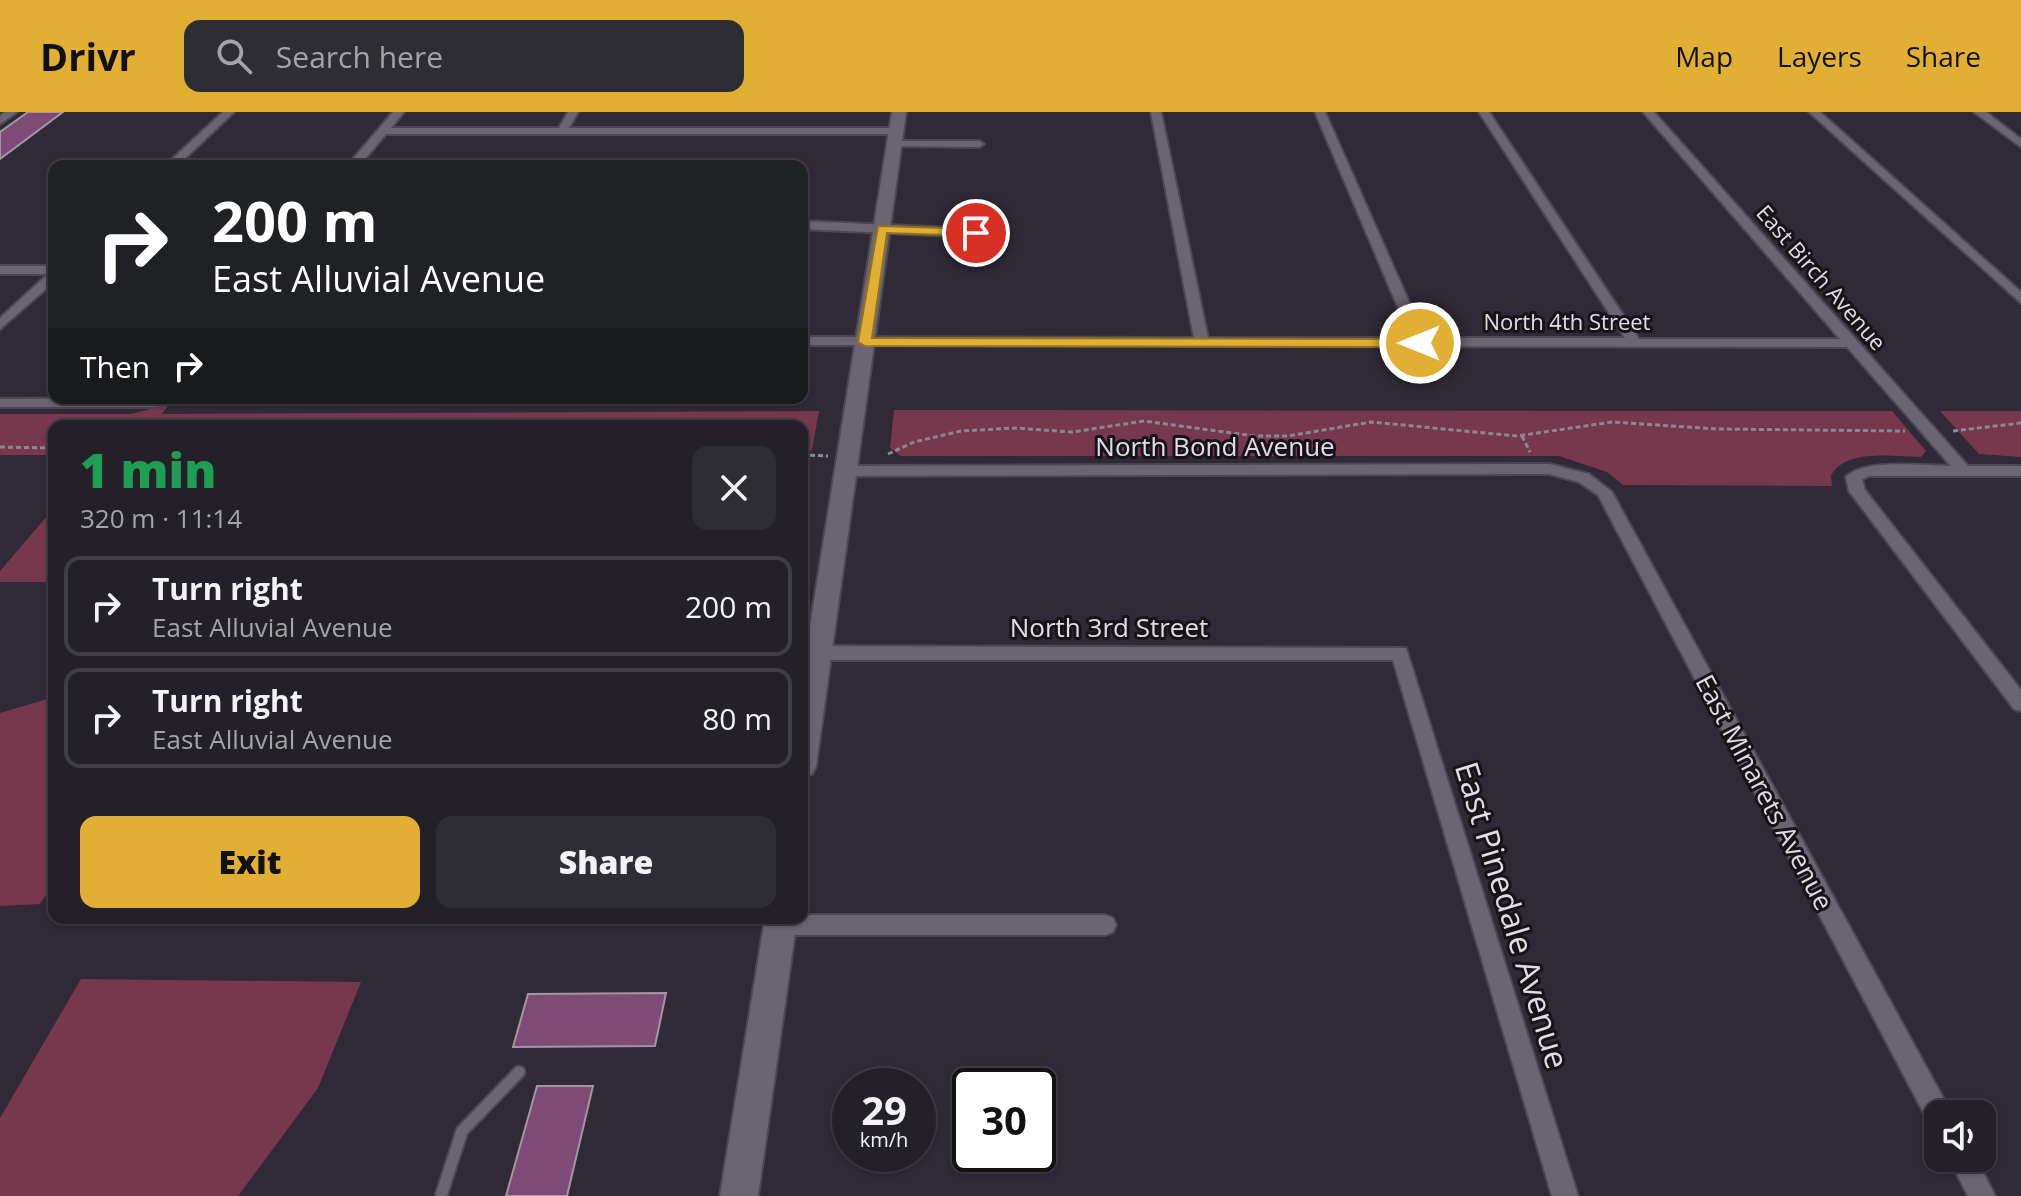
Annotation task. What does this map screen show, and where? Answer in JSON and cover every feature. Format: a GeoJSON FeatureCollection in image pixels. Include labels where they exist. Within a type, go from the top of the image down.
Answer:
{"type":"FeatureCollection","features":[{"type":"Feature","properties":{"kind":"main road"},"geometry":{"type":"LineString","coordinates":[[808,726],[896,129]]}},
{"type":"Feature","properties":{"kind":"main road"},"geometry":{"type":"LineString","coordinates":[[739,1196],[780,924]]}},
{"type":"Feature","properties":{"kind":"street"},"geometry":{"type":"LineString","coordinates":[[0,121],[12,112]]}},
{"type":"Feature","properties":{"kind":"street"},"geometry":{"type":"LineString","coordinates":[[177,160],[229,112]]}},
{"type":"Feature","properties":{"kind":"street"},"geometry":{"type":"LineString","coordinates":[[358,160],[399,112]]}},
{"type":"Feature","properties":{"kind":"street"},"geometry":{"type":"LineString","coordinates":[[562,131],[573,112]]}},
{"type":"Feature","properties":{"kind":"street"},"geometry":{"type":"LineString","coordinates":[[1156,112],[1202,342]]}},
{"type":"Feature","properties":{"kind":"street"},"geometry":{"type":"LineString","coordinates":[[1320,112],[1420,343]]}},
{"type":"Feature","properties":{"kind":"street"},"geometry":{"type":"LineString","coordinates":[[1484,112],[1635,343]]}},
{"type":"Feature","properties":{"kind":"street","name":"East Birch Avenue"},"geometry":{"type":"LineString","coordinates":[[1648,112],[1964,471]]}},
{"type":"Feature","properties":{"kind":"street"},"geometry":{"type":"LineString","coordinates":[[1814,112],[2021,299]]}},
{"type":"Feature","properties":{"kind":"street"},"geometry":{"type":"LineString","coordinates":[[1979,112],[2021,144]]}},
{"type":"Feature","properties":{"kind":"street"},"geometry":{"type":"LineString","coordinates":[[383,131],[896,129],[979,144]]}},
{"type":"Feature","properties":{"kind":"street"},"geometry":{"type":"LineString","coordinates":[[808,225],[976,233]]}},
{"type":"Feature","properties":{"kind":"street"},"geometry":{"type":"LineString","coordinates":[[0,270],[48,272]]}},
{"type":"Feature","properties":{"kind":"street"},"geometry":{"type":"LineString","coordinates":[[0,325],[48,278]]}},
{"type":"Feature","properties":{"kind":"street","name":"North 4th Street"},"geometry":{"type":"LineString","coordinates":[[808,341],[1852,343]]}},
{"type":"Feature","properties":{"kind":"street"},"geometry":{"type":"LineString","coordinates":[[0,403],[48,402]]}},
{"type":"Feature","properties":{"kind":"street","name":"North Bond Avenue"},"geometry":{"type":"LineString","coordinates":[[846,471],[1549,469],[1584,478]]}},
{"type":"Feature","properties":{"kind":"street"},"geometry":{"type":"LineString","coordinates":[[2021,471],[1868,471],[1854,477],[1857,491],[2021,704]]}},
{"type":"Feature","properties":{"kind":"street","name":"East Minarets Avenue"},"geometry":{"type":"LineString","coordinates":[[1584,478],[1604,492],[1930,1100]]}},
{"type":"Feature","properties":{"kind":"street","name":"North 3rd Street"},"geometry":{"type":"LineString","coordinates":[[819,653],[1400,653]]}},
{"type":"Feature","properties":{"kind":"street","name":"East Pinedale Avenue"},"geometry":{"type":"LineString","coordinates":[[1400,653],[1565,1196]]}},
{"type":"Feature","properties":{"kind":"street"},"geometry":{"type":"LineString","coordinates":[[808,921],[1105,925]]}},
{"type":"Feature","properties":{"kind":"street"},"geometry":{"type":"LineString","coordinates":[[1969,1172],[1982,1196]]}},
{"type":"Feature","properties":{"kind":"lane"},"geometry":{"type":"LineString","coordinates":[[441,1196],[462,1131],[519,1072]]}},
{"type":"Feature","properties":{"kind":"path"},"geometry":{"type":"LineString","coordinates":[[884,456],[914,442],[961,431],[1015,428],[1072,432],[1144,421],[1254,436],[1288,436],[1383,422],[1472,434],[1522,436],[1612,422],[1717,429],[1928,431],[2021,423]]}},
{"type":"Feature","properties":{"kind":"path"},"geometry":{"type":"LineString","coordinates":[[1522,436],[1533,458]]}},
{"type":"Feature","properties":{"kind":"path"},"geometry":{"type":"LineString","coordinates":[[0,447],[48,448]]}},
{"type":"Feature","properties":{"kind":"shaded area"},"geometry":{"type":"Polygon","coordinates":[[[169,404],[162,414],[819,411],[812,450],[808,452],[808,420],[48,420],[48,455],[0,455],[0,414],[131,414],[169,404]]]}},
{"type":"Feature","properties":{"kind":"shaded area"},"geometry":{"type":"Polygon","coordinates":[[[894,410],[1892,411],[1926,451],[1921,457],[1872,456],[1847,461],[1831,476],[1832,486],[1623,485],[1607,472],[1559,456],[901,456],[890,448],[894,410]]]}},
{"type":"Feature","properties":{"kind":"shaded area"},"geometry":{"type":"Polygon","coordinates":[[[1940,411],[2021,411],[2021,457],[1979,454],[1940,411]]]}},
{"type":"Feature","properties":{"kind":"shaded area"},"geometry":{"type":"Polygon","coordinates":[[[48,515],[48,582],[0,582],[0,571],[48,515]]]}},
{"type":"Feature","properties":{"kind":"shaded area"},"geometry":{"type":"Polygon","coordinates":[[[48,699],[48,891],[40,904],[0,906],[0,713],[48,699]]]}},
{"type":"Feature","properties":{"kind":"shaded area"},"geometry":{"type":"Polygon","coordinates":[[[81,979],[361,982],[318,1088],[238,1196],[0,1196],[0,1118],[81,979]]]}},
{"type":"Feature","properties":{"kind":"building"},"geometry":{"type":"Polygon","coordinates":[[[28,112],[63,112],[0,159],[0,132],[28,112]]]}},
{"type":"Feature","properties":{"kind":"building"},"geometry":{"type":"Polygon","coordinates":[[[666,993],[655,1046],[513,1047],[528,994],[666,993]]]}},
{"type":"Feature","properties":{"kind":"building"},"geometry":{"type":"Polygon","coordinates":[[[537,1086],[593,1086],[567,1196],[506,1196],[537,1086]]]}},
{"type":"Feature","properties":{"kind":"route"},"geometry":{"type":"LineString","coordinates":[[976,233],[910,233],[882,229],[865,342],[1420,343]]}}]}
